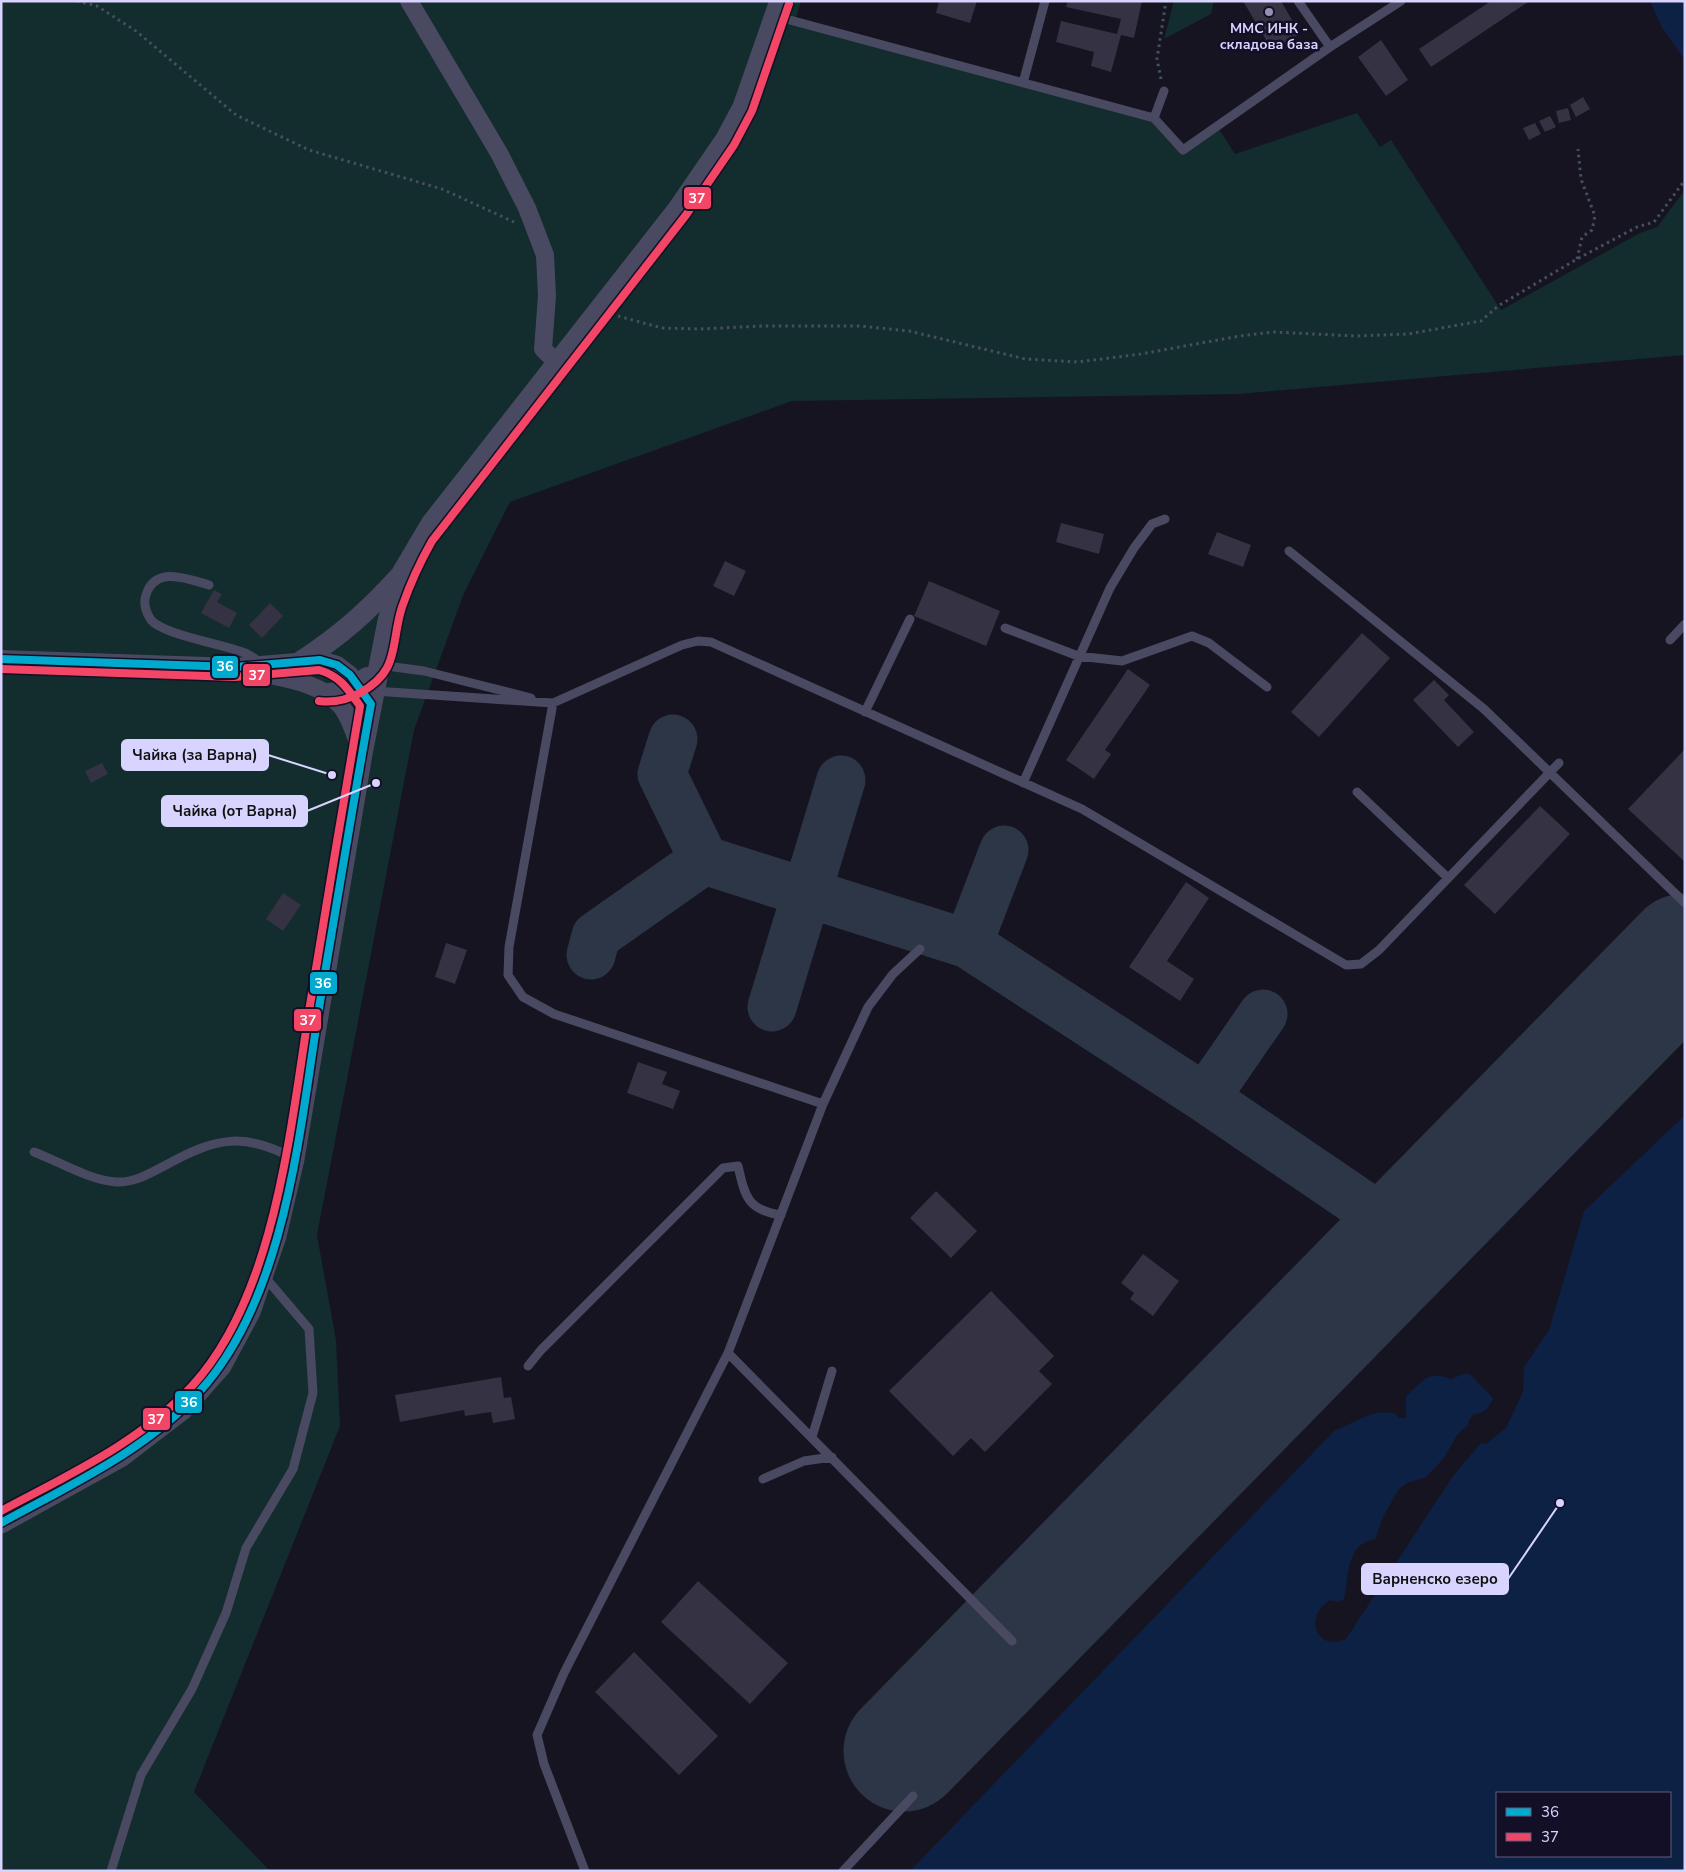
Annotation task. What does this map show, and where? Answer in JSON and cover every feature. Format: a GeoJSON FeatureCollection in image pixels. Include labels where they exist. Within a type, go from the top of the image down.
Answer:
{"type":"FeatureCollection","features":[{"type":"Feature","properties":{"kind":"street"},"geometry":{"type":"LineString","coordinates":[[409,1],[499,153],[527,208],[545,256],[547,296],[543,349],[556,362]]}},
{"type":"Feature","properties":{"kind":"street"},"geometry":{"type":"LineString","coordinates":[[300,662],[338,637],[368,610],[402,573],[431,524],[556,362],[678,209],[726,139],[743,107],[777,9]]}},
{"type":"Feature","properties":{"kind":"street"},"geometry":{"type":"LineString","coordinates":[[1,1523],[122,1456],[182,1410],[221,1366],[250,1312],[264,1276],[276,1236],[294,1159],[362,754],[367,693],[379,665],[388,621],[402,573]]}},
{"type":"Feature","properties":{"kind":"street"},"geometry":{"type":"LineString","coordinates":[[1,659],[235,667],[320,660],[337,665],[367,693]]}},
{"type":"Feature","properties":{"kind":"street"},"geometry":{"type":"LineString","coordinates":[[235,667],[306,684],[324,693],[340,705],[362,754]]}},
{"type":"Feature","properties":{"kind":"street"},"geometry":{"type":"LineString","coordinates":[[324,693],[343,690],[367,693]]}},
{"type":"Feature","properties":{"kind":"lane"},"geometry":{"type":"LineString","coordinates":[[1023,83],[1045,1]]}},
{"type":"Feature","properties":{"kind":"lane"},"geometry":{"type":"LineString","coordinates":[[1298,1],[1330,47]]}},
{"type":"Feature","properties":{"kind":"lane"},"geometry":{"type":"LineString","coordinates":[[777,9],[1023,83],[1154,118],[1183,150],[1330,47],[1401,1]]}},
{"type":"Feature","properties":{"kind":"lane"},"geometry":{"type":"LineString","coordinates":[[1154,118],[1164,91]]}},
{"type":"Feature","properties":{"kind":"lane"},"geometry":{"type":"LineString","coordinates":[[1023,783],[1078,656],[1110,588],[1134,548],[1152,524],[1165,520]]}},
{"type":"Feature","properties":{"kind":"lane"},"geometry":{"type":"LineString","coordinates":[[1289,550],[1484,709],[1685,904]]}},
{"type":"Feature","properties":{"kind":"lane"},"geometry":{"type":"LineString","coordinates":[[209,585],[177,576],[161,578],[154,582],[145,596],[147,613],[158,626],[245,653],[265,666]]}},
{"type":"Feature","properties":{"kind":"lane"},"geometry":{"type":"LineString","coordinates":[[865,712],[910,619]]}},
{"type":"Feature","properties":{"kind":"lane"},"geometry":{"type":"LineString","coordinates":[[1670,640],[1685,624]]}},
{"type":"Feature","properties":{"kind":"lane"},"geometry":{"type":"LineString","coordinates":[[1005,628],[1078,656],[1122,661],[1192,636],[1209,643],[1267,687]]}},
{"type":"Feature","properties":{"kind":"lane"},"geometry":{"type":"LineString","coordinates":[[367,693],[553,703],[682,645],[698,641],[711,642],[1082,809],[1346,965],[1361,964],[1379,950],[1560,763]]}},
{"type":"Feature","properties":{"kind":"lane"},"geometry":{"type":"LineString","coordinates":[[379,665],[424,671],[553,703]]}},
{"type":"Feature","properties":{"kind":"lane"},"geometry":{"type":"LineString","coordinates":[[553,703],[509,948],[508,975],[523,997],[554,1014],[824,1104]]}},
{"type":"Feature","properties":{"kind":"lane"},"geometry":{"type":"LineString","coordinates":[[1357,792],[1448,878]]}},
{"type":"Feature","properties":{"kind":"lane"},"geometry":{"type":"LineString","coordinates":[[585,1871],[544,1764],[537,1735],[564,1673],[728,1353],[824,1104],[868,1007],[893,974],[920,949]]}},
{"type":"Feature","properties":{"kind":"lane"},"geometry":{"type":"LineString","coordinates":[[34,1152],[100,1179],[117,1182],[135,1180],[214,1143],[249,1140],[275,1148],[294,1159]]}},
{"type":"Feature","properties":{"kind":"lane"},"geometry":{"type":"LineString","coordinates":[[528,1366],[541,1350],[723,1168],[738,1166],[745,1195],[753,1206],[765,1213],[781,1215]]}},
{"type":"Feature","properties":{"kind":"lane"},"geometry":{"type":"LineString","coordinates":[[111,1871],[141,1774],[192,1689],[226,1613],[246,1548],[294,1469],[313,1393],[309,1329],[264,1276]]}},
{"type":"Feature","properties":{"kind":"lane"},"geometry":{"type":"LineString","coordinates":[[728,1353],[1012,1641]]}},
{"type":"Feature","properties":{"kind":"lane"},"geometry":{"type":"LineString","coordinates":[[812,1437],[832,1371]]}},
{"type":"Feature","properties":{"kind":"lane"},"geometry":{"type":"LineString","coordinates":[[763,1479],[804,1461],[832,1458]]}},
{"type":"Feature","properties":{"kind":"lane"},"geometry":{"type":"LineString","coordinates":[[843,1871],[913,1796]]}},
{"type":"Feature","properties":{"kind":"path"},"geometry":{"type":"LineString","coordinates":[[77,1],[97,6],[136,31],[236,115],[309,150],[442,189],[536,231]]}},
{"type":"Feature","properties":{"kind":"path"},"geometry":{"type":"LineString","coordinates":[[1164,91],[1157,59],[1166,1]]}},
{"type":"Feature","properties":{"kind":"path"},"geometry":{"type":"LineString","coordinates":[[1577,258],[1582,237],[1592,230],[1595,216],[1581,179],[1578,150]]}},
{"type":"Feature","properties":{"kind":"path"},"geometry":{"type":"LineString","coordinates":[[600,306],[621,318],[662,328],[700,330],[763,326],[860,326],[909,331],[1025,359],[1078,362],[1141,354],[1240,336],[1274,332],[1355,336],[1408,334],[1481,321],[1498,306],[1577,258],[1637,227],[1654,222],[1685,180]]}},
{"type":"Feature","properties":{"kind":"green space"},"geometry":{"type":"Polygon","coordinates":[[[1,1],[801,1],[795,21],[1154,118],[1183,150],[1217,126],[1235,154],[1357,113],[1380,147],[1391,140],[1501,310],[1640,233],[1657,227],[1685,190],[1685,355],[1239,394],[792,401],[510,502],[464,593],[414,730],[317,1235],[336,1340],[340,1426],[194,1792],[270,1871],[1,1871],[1,1]]]}},
{"type":"Feature","properties":{"kind":"green space"},"geometry":{"type":"Polygon","coordinates":[[[1174,1],[1214,1],[1211,14],[1164,39],[1174,1]]]}},
{"type":"Feature","properties":{"kind":"water"},"geometry":{"type":"Polygon","coordinates":[[[1650,1],[1685,1],[1685,60],[1661,26],[1650,1]]]}},
{"type":"Feature","properties":{"kind":"water"},"geometry":{"type":"Polygon","coordinates":[[[1685,1115],[1685,1871],[910,1871],[1334,1431],[1372,1414],[1388,1412],[1396,1414],[1398,1418],[1406,1418],[1406,1396],[1426,1378],[1436,1376],[1451,1379],[1466,1373],[1471,1375],[1493,1398],[1490,1405],[1481,1413],[1474,1414],[1468,1422],[1469,1424],[1457,1435],[1444,1458],[1426,1477],[1407,1483],[1398,1490],[1383,1517],[1375,1539],[1359,1547],[1350,1562],[1344,1599],[1338,1602],[1330,1600],[1317,1615],[1315,1623],[1321,1637],[1327,1641],[1336,1642],[1346,1639],[1453,1476],[1481,1443],[1486,1444],[1506,1428],[1523,1392],[1524,1367],[1549,1330],[1584,1211],[1685,1115]]]}},
{"type":"Feature","properties":{"kind":"building"},"geometry":{"type":"Polygon","coordinates":[[[939,1],[977,1],[970,23],[936,13],[939,1]]]}},
{"type":"Feature","properties":{"kind":"building"},"geometry":{"type":"Polygon","coordinates":[[[1068,1],[1142,1],[1134,38],[1121,35],[1111,72],[1091,66],[1094,52],[1056,42],[1061,21],[1117,34],[1121,19],[1066,7],[1068,1]]]}},
{"type":"Feature","properties":{"kind":"building"},"geometry":{"type":"Polygon","coordinates":[[[1243,1],[1281,1],[1300,34],[1272,50],[1243,1]]]}},
{"type":"Feature","properties":{"kind":"building"},"geometry":{"type":"Polygon","coordinates":[[[1491,1],[1528,2],[1431,67],[1419,49],[1491,1]]]}},
{"type":"Feature","properties":{"kind":"building"},"geometry":{"type":"Polygon","coordinates":[[[1381,40],[1408,80],[1386,96],[1358,57],[1381,40]]]}},
{"type":"Feature","properties":{"kind":"building"},"geometry":{"type":"Polygon","coordinates":[[[1583,97],[1590,109],[1576,117],[1570,105],[1583,97]]]}},
{"type":"Feature","properties":{"kind":"building"},"geometry":{"type":"Polygon","coordinates":[[[1568,108],[1571,120],[1559,123],[1556,111],[1568,108]]]}},
{"type":"Feature","properties":{"kind":"building"},"geometry":{"type":"Polygon","coordinates":[[[1550,116],[1556,127],[1545,132],[1539,121],[1550,116]]]}},
{"type":"Feature","properties":{"kind":"building"},"geometry":{"type":"Polygon","coordinates":[[[1535,123],[1541,134],[1529,140],[1523,128],[1535,123]]]}},
{"type":"Feature","properties":{"kind":"building"},"geometry":{"type":"Polygon","coordinates":[[[1061,523],[1104,534],[1099,554],[1056,542],[1061,523]]]}},
{"type":"Feature","properties":{"kind":"building"},"geometry":{"type":"Polygon","coordinates":[[[1217,532],[1251,545],[1243,567],[1208,554],[1217,532]]]}},
{"type":"Feature","properties":{"kind":"building"},"geometry":{"type":"Polygon","coordinates":[[[725,561],[746,571],[734,596],[713,586],[725,561]]]}},
{"type":"Feature","properties":{"kind":"building"},"geometry":{"type":"Polygon","coordinates":[[[929,581],[1000,611],[986,646],[914,616],[929,581]]]}},
{"type":"Feature","properties":{"kind":"building"},"geometry":{"type":"Polygon","coordinates":[[[214,590],[222,594],[217,602],[237,613],[229,628],[201,613],[214,590]]]}},
{"type":"Feature","properties":{"kind":"building"},"geometry":{"type":"Polygon","coordinates":[[[270,603],[283,616],[262,638],[249,625],[270,603]]]}},
{"type":"Feature","properties":{"kind":"building"},"geometry":{"type":"Polygon","coordinates":[[[1362,633],[1390,658],[1319,737],[1291,712],[1362,633]]]}},
{"type":"Feature","properties":{"kind":"building"},"geometry":{"type":"Polygon","coordinates":[[[1128,669],[1150,685],[1105,750],[1111,754],[1094,779],[1066,760],[1128,669]]]}},
{"type":"Feature","properties":{"kind":"building"},"geometry":{"type":"Polygon","coordinates":[[[1434,680],[1449,695],[1444,700],[1474,732],[1458,747],[1413,700],[1434,680]]]}},
{"type":"Feature","properties":{"kind":"building"},"geometry":{"type":"Polygon","coordinates":[[[1685,749],[1685,862],[1628,809],[1685,749]]]}},
{"type":"Feature","properties":{"kind":"building"},"geometry":{"type":"Polygon","coordinates":[[[102,763],[108,774],[91,783],[85,771],[102,763]]]}},
{"type":"Feature","properties":{"kind":"building"},"geometry":{"type":"Polygon","coordinates":[[[1540,806],[1570,834],[1495,914],[1464,885],[1540,806]]]}},
{"type":"Feature","properties":{"kind":"building"},"geometry":{"type":"Polygon","coordinates":[[[1186,882],[1209,898],[1167,961],[1194,979],[1180,1001],[1129,967],[1186,882]]]}},
{"type":"Feature","properties":{"kind":"building"},"geometry":{"type":"Polygon","coordinates":[[[283,893],[301,905],[283,931],[266,919],[283,893]]]}},
{"type":"Feature","properties":{"kind":"building"},"geometry":{"type":"Polygon","coordinates":[[[446,943],[467,950],[455,984],[435,977],[446,943]]]}},
{"type":"Feature","properties":{"kind":"building"},"geometry":{"type":"Polygon","coordinates":[[[638,1062],[667,1072],[662,1084],[680,1091],[673,1109],[627,1093],[638,1062]]]}},
{"type":"Feature","properties":{"kind":"building"},"geometry":{"type":"Polygon","coordinates":[[[936,1191],[977,1231],[951,1258],[910,1218],[936,1191]]]}},
{"type":"Feature","properties":{"kind":"building"},"geometry":{"type":"Polygon","coordinates":[[[1143,1254],[1179,1281],[1153,1316],[1130,1299],[1134,1293],[1121,1283],[1143,1254]]]}},
{"type":"Feature","properties":{"kind":"building"},"geometry":{"type":"Polygon","coordinates":[[[991,1291],[1054,1356],[1039,1371],[1052,1384],[985,1452],[971,1438],[953,1456],[889,1391],[991,1291]]]}},
{"type":"Feature","properties":{"kind":"building"},"geometry":{"type":"Polygon","coordinates":[[[501,1377],[504,1398],[511,1397],[515,1419],[493,1423],[491,1412],[465,1416],[464,1410],[400,1422],[395,1395],[501,1377]]]}},
{"type":"Feature","properties":{"kind":"building"},"geometry":{"type":"Polygon","coordinates":[[[698,1581],[788,1663],[750,1704],[661,1622],[698,1581]]]}},
{"type":"Feature","properties":{"kind":"building"},"geometry":{"type":"Polygon","coordinates":[[[634,1652],[718,1736],[679,1775],[595,1692],[634,1652]]]}},
{"type":"Feature","properties":{"kind":"taxiway"},"geometry":{"type":"LineString","coordinates":[[673,739],[662,774],[704,860],[968,944],[1205,1098],[1408,1236]]}},
{"type":"Feature","properties":{"kind":"taxiway"},"geometry":{"type":"LineString","coordinates":[[772,1007],[841,780]]}},
{"type":"Feature","properties":{"kind":"taxiway"},"geometry":{"type":"LineString","coordinates":[[968,944],[1004,850]]}},
{"type":"Feature","properties":{"kind":"taxiway"},"geometry":{"type":"LineString","coordinates":[[591,955],[596,936],[704,860]]}},
{"type":"Feature","properties":{"kind":"taxiway"},"geometry":{"type":"LineString","coordinates":[[1205,1098],[1263,1014]]}},
{"type":"Feature","properties":{"kind":"runway"},"geometry":{"type":"LineString","coordinates":[[904,1751],[1685,954]]}},
{"type":"Feature","properties":{"kind":"transit line","name":"37"},"geometry":{"type":"LineString","coordinates":[[319,701],[335,701],[360,693],[382,675],[392,656],[398,621],[405,598],[432,541],[686,215],[734,145],[752,111],[789,4]]}},
{"type":"Feature","properties":{"kind":"transit line","name":"36"},"geometry":{"type":"LineString","coordinates":[[1,659],[235,667],[320,660],[337,665],[350,675],[371,704],[296,1154],[285,1207],[271,1258],[253,1307],[229,1352],[200,1391],[179,1412],[132,1449],[1,1523]]}},
{"type":"Feature","properties":{"kind":"transit line","name":"37"},"geometry":{"type":"LineString","coordinates":[[1,669],[235,677],[319,670],[338,680],[360,706],[287,1149],[276,1202],[262,1253],[244,1302],[222,1346],[193,1385],[173,1405],[150,1424],[103,1456],[1,1511]]}},
{"type":"Feature","properties":{"kind":"place","name":"ММС ИНК - складова база"},"geometry":{"type":"Point","coordinates":[1269,12]}},
{"type":"Feature","properties":{"kind":"place","name":"Чайка (за Варна)"},"geometry":{"type":"Point","coordinates":[332,775]}},
{"type":"Feature","properties":{"kind":"place","name":"Чайка (от Варна)"},"geometry":{"type":"Point","coordinates":[376,783]}},
{"type":"Feature","properties":{"kind":"place","name":"Варненско езеро"},"geometry":{"type":"Point","coordinates":[1560,1503]}}]}
